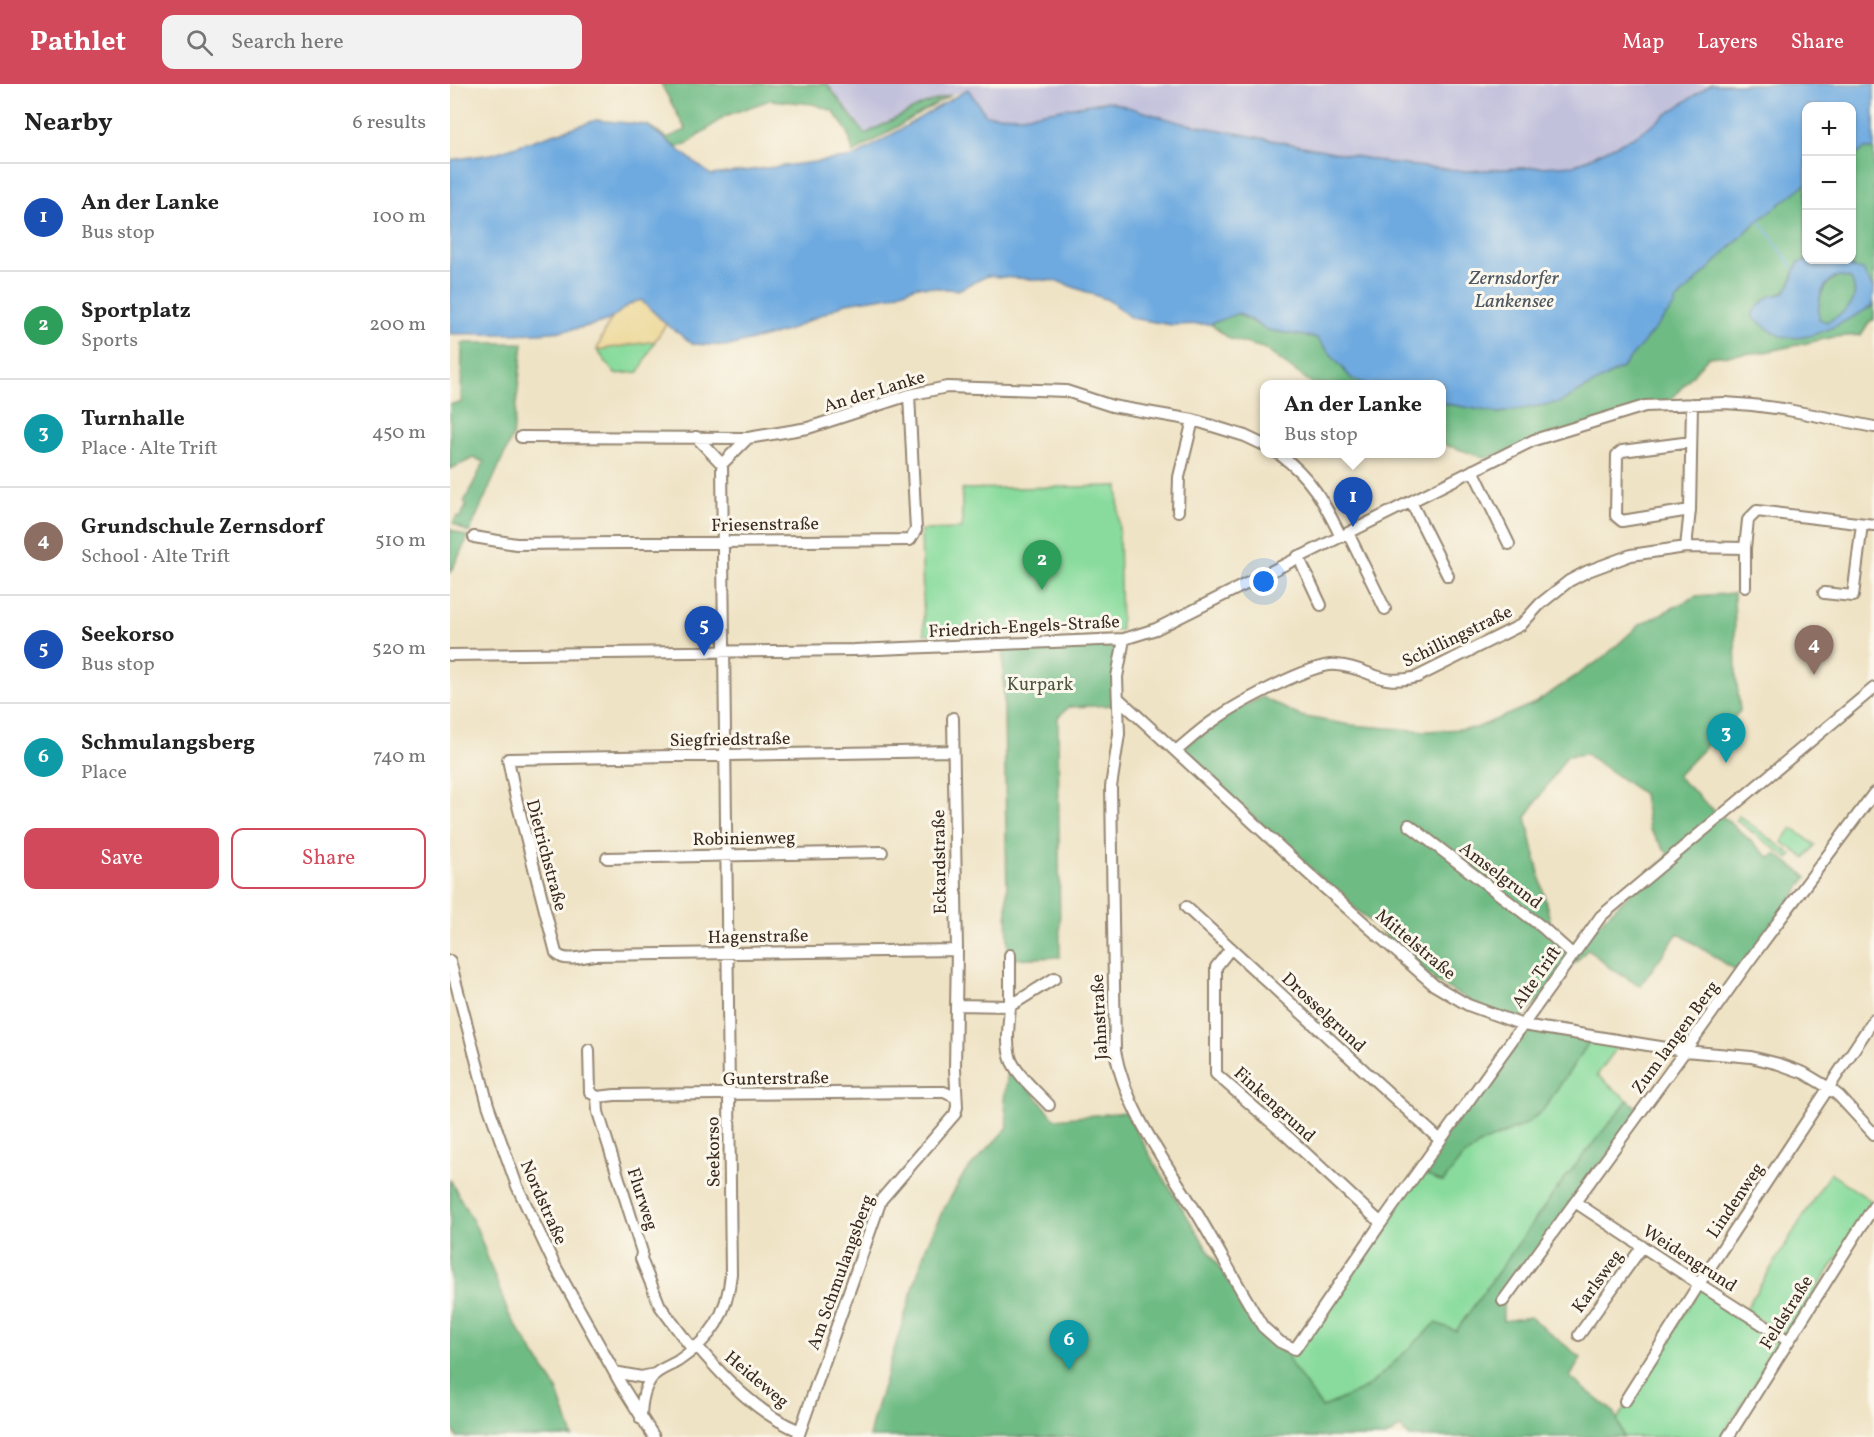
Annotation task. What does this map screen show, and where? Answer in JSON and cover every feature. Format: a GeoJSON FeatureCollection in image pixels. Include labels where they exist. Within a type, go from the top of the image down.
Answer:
{"type":"FeatureCollection","features":[{"type":"Feature","properties":{"kind":"street","name":"An der Lanke"},"geometry":{"type":"LineString","coordinates":[[521,437],[748,438],[808,428],[909,394],[947,387],[1066,391],[1112,406],[1193,420],[1245,436],[1260,443]]}},
{"type":"Feature","properties":{"kind":"street","name":"Friesenstraße"},"geometry":{"type":"LineString","coordinates":[[474,537],[516,544],[910,540],[916,530],[909,394]]}},
{"type":"Feature","properties":{"kind":"street","name":"Friedrich-Engels-Straße"},"geometry":{"type":"LineString","coordinates":[[450,655],[953,647],[1124,639],[1156,629],[1298,556],[1543,437],[1645,406],[1725,403],[1783,409],[1874,428]]}},
{"type":"Feature","properties":{"kind":"street"},"geometry":{"type":"LineString","coordinates":[[1686,547],[1690,510],[1692,404]]}},
{"type":"Feature","properties":{"kind":"street"},"geometry":{"type":"LineString","coordinates":[[1178,511],[1179,477],[1193,420]]}},
{"type":"Feature","properties":{"kind":"street"},"geometry":{"type":"LineString","coordinates":[[696,437],[722,464],[748,438]]}},
{"type":"Feature","properties":{"kind":"street"},"geometry":{"type":"LineString","coordinates":[[1690,510],[1622,521],[1616,516],[1617,455],[1622,451],[1691,442]]}},
{"type":"Feature","properties":{"kind":"street"},"geometry":{"type":"LineString","coordinates":[[1285,458],[1309,480],[1318,493],[1385,609]]}},
{"type":"Feature","properties":{"kind":"street","name":"Seekorso"},"geometry":{"type":"LineString","coordinates":[[655,1374],[695,1348],[713,1330],[723,1313],[729,1295],[731,1274],[721,541],[722,464]]}},
{"type":"Feature","properties":{"kind":"street"},"geometry":{"type":"LineString","coordinates":[[1473,470],[1509,544]]}},
{"type":"Feature","properties":{"kind":"street"},"geometry":{"type":"LineString","coordinates":[[1411,502],[1448,576]]}},
{"type":"Feature","properties":{"kind":"street"},"geometry":{"type":"LineString","coordinates":[[1745,587],[1748,520],[1757,511],[1874,525]]}},
{"type":"Feature","properties":{"kind":"street"},"geometry":{"type":"LineString","coordinates":[[1824,593],[1853,596],[1862,524]]}},
{"type":"Feature","properties":{"kind":"street","name":"Schillingstraße"},"geometry":{"type":"LineString","coordinates":[[1176,751],[1216,718],[1317,667],[1336,664],[1354,668],[1386,681],[1402,681],[1417,677],[1521,625],[1540,604],[1569,581],[1588,571],[1631,555],[1686,547],[1745,548]]}},
{"type":"Feature","properties":{"kind":"street"},"geometry":{"type":"LineString","coordinates":[[1298,556],[1321,605]]}},
{"type":"Feature","properties":{"kind":"street"},"geometry":{"type":"LineString","coordinates":[[1119,699],[1117,677],[1124,639]]}},
{"type":"Feature","properties":{"kind":"street","name":"Alte Trift"},"geometry":{"type":"LineString","coordinates":[[1295,1349],[1381,1223],[1601,916],[1874,688]]}},
{"type":"Feature","properties":{"kind":"street","name":"Mittelstraße"},"geometry":{"type":"LineString","coordinates":[[1119,699],[1309,874],[1434,985],[1468,1005],[1523,1025],[1685,1051],[1751,1057],[1804,1073],[1829,1088],[1874,1134]]}},
{"type":"Feature","properties":{"kind":"street","name":"Jahnstraße"},"geometry":{"type":"LineString","coordinates":[[1119,699],[1118,744],[1111,788],[1115,1051],[1118,1069],[1124,1088],[1150,1137],[1263,1327],[1280,1342],[1295,1349]]}},
{"type":"Feature","properties":{"kind":"street","name":"Eckardstraße"},"geometry":{"type":"LineString","coordinates":[[953,718],[957,950],[955,1068]]}},
{"type":"Feature","properties":{"kind":"street","name":"Siegfriedstraße"},"geometry":{"type":"LineString","coordinates":[[508,759],[953,751]]}},
{"type":"Feature","properties":{"kind":"street","name":"Dietrichstraße"},"geometry":{"type":"LineString","coordinates":[[508,759],[514,794],[556,953],[560,957]]}},
{"type":"Feature","properties":{"kind":"street","name":"Zum langen Berg"},"geometry":{"type":"LineString","coordinates":[[1503,1301],[1749,961],[1874,793]]}},
{"type":"Feature","properties":{"kind":"street","name":"Amselgrund"},"geometry":{"type":"LineString","coordinates":[[1409,825],[1542,927],[1572,954]]}},
{"type":"Feature","properties":{"kind":"street","name":"Robinienweg"},"geometry":{"type":"LineString","coordinates":[[607,858],[882,852]]}},
{"type":"Feature","properties":{"kind":"street","name":"Drosselgrund"},"geometry":{"type":"LineString","coordinates":[[1186,907],[1440,1140]]}},
{"type":"Feature","properties":{"kind":"street","name":"Finkengrund"},"geometry":{"type":"LineString","coordinates":[[1231,948],[1216,967],[1216,1074],[1381,1223]]}},
{"type":"Feature","properties":{"kind":"street","name":"Hagenstraße"},"geometry":{"type":"LineString","coordinates":[[560,957],[566,959],[594,956],[957,950]]}},
{"type":"Feature","properties":{"kind":"street"},"geometry":{"type":"LineString","coordinates":[[1010,955],[1011,1006],[1008,1038],[1011,1060],[1017,1071],[1049,1105]]}},
{"type":"Feature","properties":{"kind":"street","name":"Nordstraße"},"geometry":{"type":"LineString","coordinates":[[450,961],[488,1105],[517,1186],[554,1264],[641,1419],[654,1437]]}},
{"type":"Feature","properties":{"kind":"street"},"geometry":{"type":"LineString","coordinates":[[956,1005],[1011,1006],[1055,978]]}},
{"type":"Feature","properties":{"kind":"street","name":"Lindenweg"},"geometry":{"type":"LineString","coordinates":[[1625,1401],[1699,1284],[1874,1019]]}},
{"type":"Feature","properties":{"kind":"street","name":"Flurweg"},"geometry":{"type":"LineString","coordinates":[[589,1050],[590,1092],[597,1097],[598,1112],[642,1252],[641,1260],[660,1306],[695,1348]]}},
{"type":"Feature","properties":{"kind":"street","name":"Am Schmulangsberg"},"geometry":{"type":"LineString","coordinates":[[799,1434],[881,1200],[955,1114],[957,1107],[955,1068]]}},
{"type":"Feature","properties":{"kind":"street","name":"Gunterstraße"},"geometry":{"type":"LineString","coordinates":[[597,1097],[945,1092],[955,1097]]}},
{"type":"Feature","properties":{"kind":"street","name":"Weidengrund"},"geometry":{"type":"LineString","coordinates":[[1575,1202],[1787,1340]]}},
{"type":"Feature","properties":{"kind":"street","name":"Feldstraße"},"geometry":{"type":"LineString","coordinates":[[1728,1437],[1787,1340],[1874,1206]]}},
{"type":"Feature","properties":{"kind":"street","name":"Karlsweg"},"geometry":{"type":"LineString","coordinates":[[1579,1335],[1642,1247]]}},
{"type":"Feature","properties":{"kind":"street","name":"Heideweg"},"geometry":{"type":"LineString","coordinates":[[695,1348],[723,1377],[764,1412],[799,1434]]}},
{"type":"Feature","properties":{"kind":"street"},"geometry":{"type":"LineString","coordinates":[[614,1372],[641,1377],[655,1374]]}},
{"type":"Feature","properties":{"kind":"street"},"geometry":{"type":"LineString","coordinates":[[641,1419],[646,1387],[655,1374]]}},
{"type":"Feature","properties":{"kind":"shaded area"},"geometry":{"type":"Polygon","coordinates":[[[827,84],[1711,84],[1635,136],[1575,165],[1467,171],[1396,164],[1178,122],[1108,101],[1022,116],[985,115],[968,89],[922,105],[865,134],[827,84]]]}},
{"type":"Feature","properties":{"kind":"green space"},"geometry":{"type":"Polygon","coordinates":[[[661,84],[827,84],[865,134],[922,105],[951,95],[853,153],[848,132],[833,111],[813,104],[770,100],[725,116],[686,145],[676,147],[647,125],[667,138],[686,130],[661,84]]]}},
{"type":"Feature","properties":{"kind":"green space"},"geometry":{"type":"Polygon","coordinates":[[[1864,149],[1874,149],[1874,290],[1868,280],[1850,264],[1856,264],[1856,155],[1864,149]]]}},
{"type":"Feature","properties":{"kind":"green space"},"geometry":{"type":"Polygon","coordinates":[[[1802,186],[1802,262],[1799,262],[1788,288],[1784,292],[1771,296],[1753,318],[1782,336],[1861,312],[1873,306],[1874,303],[1874,320],[1870,321],[1861,335],[1834,337],[1765,352],[1708,357],[1669,402],[1486,458],[1446,445],[1446,404],[1499,413],[1561,402],[1622,368],[1675,302],[1754,224],[1802,186]]]}},
{"type":"Feature","properties":{"kind":"green space"},"geometry":{"type":"Polygon","coordinates":[[[1838,276],[1851,279],[1855,294],[1853,300],[1846,310],[1827,322],[1818,319],[1821,294],[1827,284],[1838,276]]]}},
{"type":"Feature","properties":{"kind":"green space"},"geometry":{"type":"Polygon","coordinates":[[[1236,313],[1267,330],[1317,338],[1355,380],[1307,380],[1263,348],[1230,339],[1210,324],[1236,313]]]}},
{"type":"Feature","properties":{"kind":"green space"},"geometry":{"type":"Polygon","coordinates":[[[655,341],[639,372],[615,374],[597,350],[655,341]]]}},
{"type":"Feature","properties":{"kind":"green space"},"geometry":{"type":"Polygon","coordinates":[[[462,343],[523,343],[513,435],[469,533],[453,523],[457,516],[460,518],[467,504],[464,502],[484,462],[474,458],[450,469],[450,404],[461,403],[462,343]]]}},
{"type":"Feature","properties":{"kind":"green space"},"geometry":{"type":"Polygon","coordinates":[[[1118,486],[1121,630],[924,634],[921,530],[962,529],[962,489],[1118,486]]]}},
{"type":"Feature","properties":{"kind":"green space"},"geometry":{"type":"Polygon","coordinates":[[[450,529],[468,537],[450,574],[450,529]]]}},
{"type":"Feature","properties":{"kind":"green space"},"geometry":{"type":"Polygon","coordinates":[[[1734,593],[1736,675],[1740,711],[1677,776],[1770,858],[1776,854],[1807,877],[1740,973],[1678,933],[1640,986],[1610,968],[1588,949],[1523,1017],[1513,1017],[1491,1010],[1437,982],[1180,751],[1218,720],[1262,697],[1300,716],[1350,725],[1427,731],[1476,728],[1535,703],[1603,658],[1639,625],[1696,596],[1734,593]],[[1586,754],[1567,756],[1526,817],[1554,938],[1571,951],[1669,855],[1649,829],[1643,794],[1586,754]]]}},
{"type":"Feature","properties":{"kind":"green space","name":"Kurpark"},"geometry":{"type":"Polygon","coordinates":[[[1119,646],[1116,705],[1069,707],[1058,717],[1060,957],[1008,959],[1003,648],[1119,646]]]}},
{"type":"Feature","properties":{"kind":"green space"},"geometry":{"type":"Polygon","coordinates":[[[1739,816],[1792,855],[1789,859],[1736,820],[1739,816]]]}},
{"type":"Feature","properties":{"kind":"green space"},"geometry":{"type":"Polygon","coordinates":[[[1792,828],[1815,845],[1805,858],[1782,842],[1792,828]]]}},
{"type":"Feature","properties":{"kind":"green space"},"geometry":{"type":"Polygon","coordinates":[[[1526,1029],[1590,1041],[1543,1110],[1526,1124],[1482,1143],[1461,1159],[1443,1182],[1418,1172],[1526,1029]]]}},
{"type":"Feature","properties":{"kind":"green space"},"geometry":{"type":"Polygon","coordinates":[[[1590,1041],[1619,1045],[1597,1075],[1628,1100],[1562,1182],[1456,1331],[1436,1323],[1368,1387],[1322,1408],[1290,1364],[1287,1354],[1295,1349],[1418,1172],[1443,1182],[1461,1158],[1482,1143],[1526,1124],[1543,1110],[1590,1041]]]}},
{"type":"Feature","properties":{"kind":"green space"},"geometry":{"type":"Polygon","coordinates":[[[1009,1064],[1055,1119],[1126,1112],[1156,1166],[1225,1277],[1268,1339],[1287,1354],[1291,1364],[1322,1408],[1368,1387],[1436,1323],[1456,1331],[1562,1182],[1628,1100],[1640,1110],[1503,1301],[1503,1321],[1530,1317],[1581,1358],[1570,1377],[1615,1413],[1623,1437],[1410,1437],[1400,1428],[1386,1437],[869,1437],[926,1247],[942,1212],[964,1174],[1008,1127],[1004,1100],[1009,1064]]]}},
{"type":"Feature","properties":{"kind":"green space"},"geometry":{"type":"Polygon","coordinates":[[[1830,1173],[1874,1203],[1785,1337],[1745,1310],[1830,1173]]]}},
{"type":"Feature","properties":{"kind":"green space"},"geometry":{"type":"Polygon","coordinates":[[[450,1179],[477,1229],[508,1313],[557,1389],[573,1437],[457,1437],[450,1424],[450,1179]]]}},
{"type":"Feature","properties":{"kind":"green space"},"geometry":{"type":"Polygon","coordinates":[[[1700,1288],[1783,1340],[1721,1437],[1623,1437],[1617,1420],[1700,1288]]]}},
{"type":"Feature","properties":{"kind":"sand"},"geometry":{"type":"Polygon","coordinates":[[[641,300],[666,324],[655,341],[597,350],[607,325],[617,313],[631,303],[641,300]]]}},
{"type":"Feature","properties":{"kind":"water","name":"Zernsdorfer Lankensee"},"geometry":{"type":"Polygon","coordinates":[[[1711,84],[1874,84],[1874,149],[1864,149],[1856,155],[1856,102],[1802,102],[1802,187],[1754,224],[1675,302],[1675,305],[1622,368],[1561,402],[1499,413],[1446,404],[1446,380],[1352,379],[1317,338],[1267,330],[1239,313],[1210,324],[1172,325],[1131,318],[1108,300],[1057,281],[987,276],[958,290],[917,286],[891,296],[846,303],[787,331],[729,346],[693,344],[666,324],[641,300],[629,305],[606,321],[568,330],[529,334],[450,334],[450,160],[492,154],[596,120],[647,125],[711,175],[854,157],[968,89],[986,115],[1022,116],[1108,101],[1178,122],[1396,164],[1467,171],[1575,165],[1635,136],[1711,84]]]}},
{"type":"Feature","properties":{"kind":"water"},"geometry":{"type":"Polygon","coordinates":[[[1799,262],[1802,262],[1802,264],[1849,264],[1852,268],[1863,270],[1874,290],[1873,306],[1817,334],[1792,338],[1774,333],[1753,318],[1753,312],[1768,297],[1786,291],[1799,262]],[[1838,276],[1832,279],[1821,294],[1819,319],[1827,322],[1846,310],[1853,300],[1854,287],[1851,279],[1838,276]]]}},
{"type":"Feature","properties":{"kind":"waterway"},"geometry":{"type":"LineString","coordinates":[[1760,221],[1794,269]]}},
{"type":"Feature","properties":{"kind":"place","name":"An der Lanke"},"geometry":{"type":"Point","coordinates":[1353,527]}},
{"type":"Feature","properties":{"kind":"place","name":"Sportplatz"},"geometry":{"type":"Point","coordinates":[1042,590]}},
{"type":"Feature","properties":{"kind":"place","name":"Seekorso"},"geometry":{"type":"Point","coordinates":[704,656]}},
{"type":"Feature","properties":{"kind":"place","name":"Grundschule Zernsdorf"},"geometry":{"type":"Point","coordinates":[1814,675]}},
{"type":"Feature","properties":{"kind":"place","name":"Turnhalle"},"geometry":{"type":"Point","coordinates":[1726,763]}},
{"type":"Feature","properties":{"kind":"place","name":"Schmulangsberg"},"geometry":{"type":"Point","coordinates":[1069,1370]}}]}
